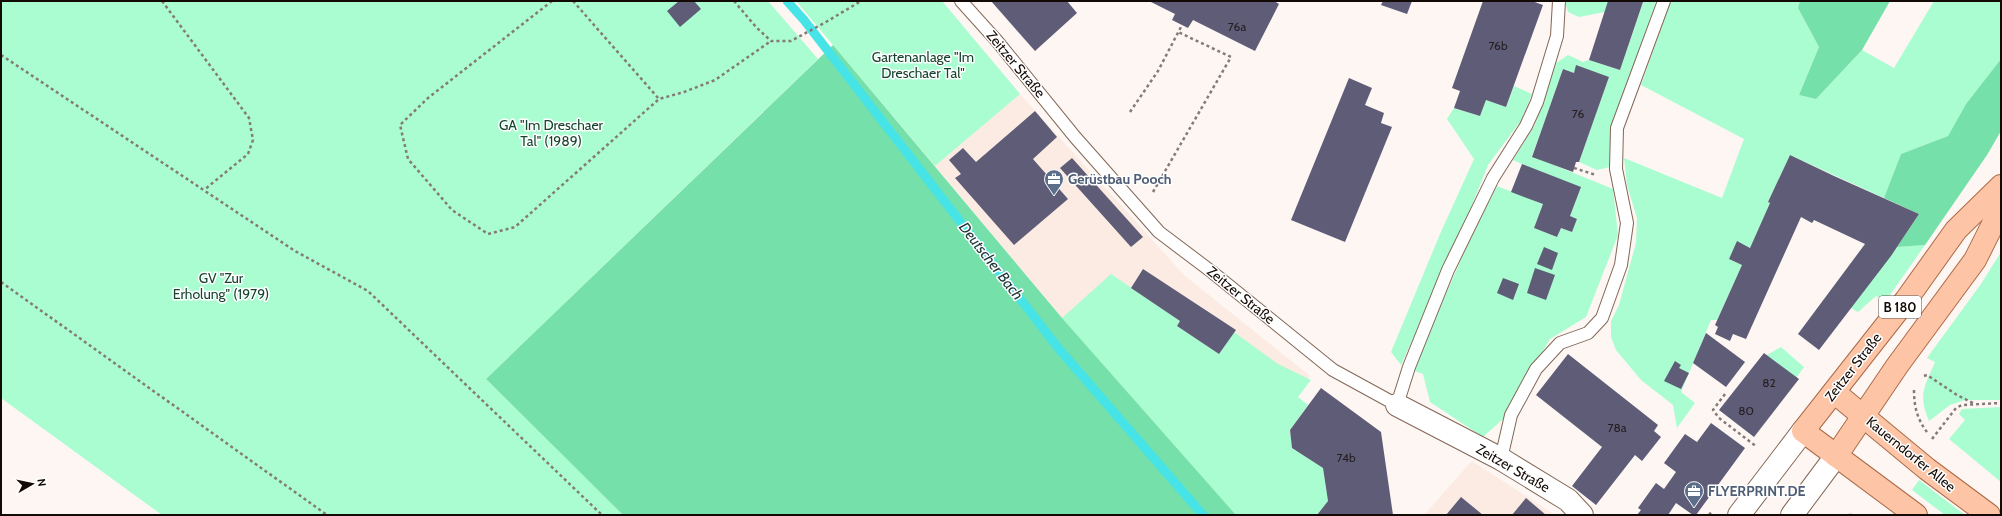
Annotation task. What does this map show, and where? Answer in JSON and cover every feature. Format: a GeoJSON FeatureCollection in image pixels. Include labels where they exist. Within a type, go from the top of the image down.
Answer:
{"type":"FeatureCollection","features":[{"type":"Feature","properties":{"kind":"main road","name":"Zeitzer Straße"},"geometry":{"type":"LineString","coordinates":[[1803,431],[1906,300],[1956,230],[2001,186]]}},
{"type":"Feature","properties":{"kind":"main road","name":"B 180"},"geometry":{"type":"LineString","coordinates":[[1836,456],[1975,260],[1992,226],[2001,203]]}},
{"type":"Feature","properties":{"kind":"main road","name":"Kauerndorfer Allee"},"geometry":{"type":"LineString","coordinates":[[1834,392],[1927,469],[1989,515]]}},
{"type":"Feature","properties":{"kind":"main road"},"geometry":{"type":"LineString","coordinates":[[1803,431],[1916,515]]}},
{"type":"Feature","properties":{"kind":"street","name":"Zeitzer Straße"},"geometry":{"type":"LineString","coordinates":[[1397,406],[1501,459],[1568,500],[1582,515]]}},
{"type":"Feature","properties":{"kind":"street","name":"Zeitzer Straße"},"geometry":{"type":"LineString","coordinates":[[1739,515],[1803,431]]}},
{"type":"Feature","properties":{"kind":"street"},"geometry":{"type":"LineString","coordinates":[[1792,515],[1836,456]]}},
{"type":"Feature","properties":{"kind":"lane","name":"Zeitzer Straße"},"geometry":{"type":"LineString","coordinates":[[961,1],[997,41],[1075,137],[1159,232],[1212,272],[1333,370],[1397,406]]}},
{"type":"Feature","properties":{"kind":"lane"},"geometry":{"type":"LineString","coordinates":[[1397,406],[1409,367],[1448,270],[1493,178],[1526,126],[1537,102],[1557,36],[1559,1]]}},
{"type":"Feature","properties":{"kind":"lane"},"geometry":{"type":"LineString","coordinates":[[1501,459],[1510,415],[1536,369],[1560,343],[1588,333],[1602,318],[1621,265],[1627,223],[1616,169],[1617,128],[1664,1]]}},
{"type":"Feature","properties":{"kind":"path"},"geometry":{"type":"LineString","coordinates":[[162,1],[249,118],[253,140],[248,154],[204,190]]}},
{"type":"Feature","properties":{"kind":"path"},"geometry":{"type":"LineString","coordinates":[[552,1],[428,98],[400,125],[408,159],[452,210],[488,234],[515,227],[659,99],[684,92],[715,80],[771,41],[791,41],[861,1]]}},
{"type":"Feature","properties":{"kind":"path"},"geometry":{"type":"LineString","coordinates":[[573,1],[659,99]]}},
{"type":"Feature","properties":{"kind":"path"},"geometry":{"type":"LineString","coordinates":[[734,1],[756,27],[771,41]]}},
{"type":"Feature","properties":{"kind":"path"},"geometry":{"type":"LineString","coordinates":[[1130,112],[1158,71],[1182,25]]}},
{"type":"Feature","properties":{"kind":"path"},"geometry":{"type":"LineString","coordinates":[[1141,212],[1232,57],[1178,32]]}},
{"type":"Feature","properties":{"kind":"path"},"geometry":{"type":"LineString","coordinates":[[1,55],[295,251],[368,291],[602,515]]}},
{"type":"Feature","properties":{"kind":"path"},"geometry":{"type":"LineString","coordinates":[[1,282],[327,515]]}},
{"type":"Feature","properties":{"kind":"path"},"geometry":{"type":"LineString","coordinates":[[1921,377],[1927,375],[1957,395],[1974,403]]}},
{"type":"Feature","properties":{"kind":"path"},"geometry":{"type":"LineString","coordinates":[[1914,386],[1914,401],[1919,422],[1932,439],[1956,408],[1962,405],[1974,403],[2001,404]]}},
{"type":"Feature","properties":{"kind":"path"},"geometry":{"type":"LineString","coordinates":[[1725,394],[1713,410],[1719,418],[1778,464]]}},
{"type":"Feature","properties":{"kind":"shaded area"},"geometry":{"type":"Polygon","coordinates":[[[1020,94],[1185,276],[1310,376],[1221,498],[1062,318],[935,166],[1020,94]]]}},
{"type":"Feature","properties":{"kind":"shaded area"},"geometry":{"type":"Polygon","coordinates":[[[1472,461],[1555,515],[1424,515],[1472,461]]]}},
{"type":"Feature","properties":{"kind":"green space","name":"GV \"Zur Erholung\" (1979)"},"geometry":{"type":"Polygon","coordinates":[[[1,1],[768,1],[818,59],[486,379],[623,515],[162,515],[1,398],[1,1]]]}},
{"type":"Feature","properties":{"kind":"green space","name":"Gartenanlage \"Im Dreschaer Tal\""},"geometry":{"type":"Polygon","coordinates":[[[796,1],[942,1],[1020,94],[935,166],[796,1]]]}},
{"type":"Feature","properties":{"kind":"green space"},"geometry":{"type":"Polygon","coordinates":[[[1565,1],[1608,1],[1605,12],[1579,17],[1568,12],[1565,1]]]}},
{"type":"Feature","properties":{"kind":"green space"},"geometry":{"type":"Polygon","coordinates":[[[1639,1],[1656,1],[1610,133],[1610,167],[1597,170],[1579,162],[1609,77],[1574,73],[1563,69],[1532,156],[1613,189],[1618,235],[1586,317],[1550,339],[1503,419],[1483,437],[1430,402],[1423,374],[1412,370],[1471,237],[1497,186],[1543,204],[1534,228],[1557,237],[1561,228],[1572,232],[1577,219],[1570,216],[1580,189],[1513,160],[1535,125],[1556,63],[1568,55],[1583,62],[1589,60],[1620,70],[1643,3],[1639,1]]]}},
{"type":"Feature","properties":{"kind":"green space"},"geometry":{"type":"Polygon","coordinates":[[[1671,1],[1800,1],[1798,8],[1819,47],[1799,95],[1816,99],[1862,50],[1894,68],[1934,1],[2001,1],[2001,59],[1966,104],[1948,136],[1901,154],[1884,198],[1790,155],[1768,202],[1770,203],[1750,248],[1737,242],[1729,259],[1742,265],[1717,320],[1711,320],[1681,392],[1695,403],[1677,428],[1673,405],[1641,380],[1616,350],[1611,337],[1611,321],[1619,305],[1636,243],[1637,218],[1627,185],[1624,158],[1722,198],[1744,139],[1641,85],[1671,1]]]}},
{"type":"Feature","properties":{"kind":"green space"},"geometry":{"type":"Polygon","coordinates":[[[1800,1],[1890,1],[1862,50],[1816,99],[1799,95],[1819,47],[1798,8],[1800,1]]]}},
{"type":"Feature","properties":{"kind":"green space"},"geometry":{"type":"Polygon","coordinates":[[[833,45],[1062,318],[1236,515],[623,515],[486,379],[833,45]]]}},
{"type":"Feature","properties":{"kind":"green space"},"geometry":{"type":"Polygon","coordinates":[[[2001,59],[2001,131],[1987,155],[1925,245],[1897,247],[1919,214],[1884,198],[1901,154],[1948,136],[1966,104],[2001,59]]]}},
{"type":"Feature","properties":{"kind":"green space"},"geometry":{"type":"Polygon","coordinates":[[[1514,86],[1532,94],[1522,119],[1488,165],[1461,232],[1401,365],[1391,352],[1440,234],[1474,159],[1447,119],[1454,108],[1480,116],[1486,100],[1506,107],[1514,86]]]}},
{"type":"Feature","properties":{"kind":"green space"},"geometry":{"type":"Polygon","coordinates":[[[1925,245],[1885,302],[1876,296],[1858,312],[1851,308],[1897,247],[1925,245]]]}},
{"type":"Feature","properties":{"kind":"green space"},"geometry":{"type":"Polygon","coordinates":[[[2001,252],[2001,400],[1965,400],[1950,405],[1929,421],[1923,397],[1925,385],[1935,362],[1927,358],[1981,284],[2001,252]]]}},
{"type":"Feature","properties":{"kind":"green space"},"geometry":{"type":"Polygon","coordinates":[[[1111,274],[1180,321],[1177,326],[1219,354],[1234,332],[1278,364],[1311,380],[1298,397],[1308,405],[1290,430],[1292,448],[1323,468],[1328,501],[1317,515],[1236,515],[1062,318],[1111,274]]]}},
{"type":"Feature","properties":{"kind":"green space"},"geometry":{"type":"Polygon","coordinates":[[[1781,347],[1804,367],[1796,378],[1767,355],[1781,347]]]}},
{"type":"Feature","properties":{"kind":"green space"},"geometry":{"type":"Polygon","coordinates":[[[2001,407],[2001,482],[1949,439],[1965,420],[1959,414],[1962,409],[2001,407]]]}},
{"type":"Feature","properties":{"kind":"green space"},"geometry":{"type":"Polygon","coordinates":[[[1919,480],[1965,515],[1945,515],[1912,490],[1919,480]]]}},
{"type":"Feature","properties":{"kind":"building"},"geometry":{"type":"Polygon","coordinates":[[[679,1],[694,1],[701,9],[680,27],[667,11],[679,1]]]}},
{"type":"Feature","properties":{"kind":"building"},"geometry":{"type":"Polygon","coordinates":[[[991,1],[1067,1],[1077,13],[1035,51],[991,1]]]}},
{"type":"Feature","properties":{"kind":"building"},"geometry":{"type":"Polygon","coordinates":[[[1149,1],[1274,1],[1279,4],[1255,51],[1193,20],[1188,28],[1172,20],[1175,14],[1149,1]]]}},
{"type":"Feature","properties":{"kind":"building"},"geometry":{"type":"Polygon","coordinates":[[[1383,1],[1412,1],[1407,14],[1381,5],[1383,1]]]}},
{"type":"Feature","properties":{"kind":"building"},"geometry":{"type":"Polygon","coordinates":[[[1483,1],[1532,1],[1543,5],[1506,107],[1486,100],[1480,116],[1454,108],[1460,91],[1452,88],[1483,1]]]}},
{"type":"Feature","properties":{"kind":"building"},"geometry":{"type":"Polygon","coordinates":[[[1608,1],[1643,2],[1620,70],[1589,60],[1608,1]]]}},
{"type":"Feature","properties":{"kind":"building"},"geometry":{"type":"Polygon","coordinates":[[[1576,65],[1609,77],[1579,162],[1576,162],[1573,172],[1532,157],[1563,69],[1574,73],[1576,65]]]}},
{"type":"Feature","properties":{"kind":"building"},"geometry":{"type":"Polygon","coordinates":[[[1349,78],[1372,88],[1365,105],[1384,113],[1381,123],[1392,127],[1345,242],[1291,220],[1349,78]]]}},
{"type":"Feature","properties":{"kind":"building"},"geometry":{"type":"Polygon","coordinates":[[[1035,111],[1057,137],[1033,159],[1068,199],[1014,245],[955,178],[961,174],[949,160],[963,148],[976,162],[1035,111]]]}},
{"type":"Feature","properties":{"kind":"building"},"geometry":{"type":"Polygon","coordinates":[[[1790,155],[1919,214],[1891,256],[1819,350],[1798,334],[1865,244],[1814,220],[1812,223],[1801,217],[1746,339],[1733,334],[1730,341],[1715,334],[1718,327],[1715,325],[1742,265],[1729,259],[1737,241],[1750,248],[1770,203],[1768,202],[1790,155]]]}},
{"type":"Feature","properties":{"kind":"building"},"geometry":{"type":"Polygon","coordinates":[[[1072,158],[1143,237],[1131,247],[1060,168],[1072,158]]]}},
{"type":"Feature","properties":{"kind":"building"},"geometry":{"type":"Polygon","coordinates":[[[1522,164],[1581,187],[1570,216],[1577,219],[1572,232],[1561,228],[1557,237],[1534,228],[1543,204],[1511,192],[1522,164]]]}},
{"type":"Feature","properties":{"kind":"building"},"geometry":{"type":"Polygon","coordinates":[[[1544,247],[1558,253],[1552,270],[1537,264],[1544,247]]]}},
{"type":"Feature","properties":{"kind":"building"},"geometry":{"type":"Polygon","coordinates":[[[1535,268],[1555,275],[1546,300],[1527,293],[1535,268]]]}},
{"type":"Feature","properties":{"kind":"building"},"geometry":{"type":"Polygon","coordinates":[[[1143,269],[1236,330],[1219,354],[1177,326],[1180,321],[1131,288],[1143,269]]]}},
{"type":"Feature","properties":{"kind":"building"},"geometry":{"type":"Polygon","coordinates":[[[1503,278],[1519,284],[1513,300],[1497,293],[1503,278]]]}},
{"type":"Feature","properties":{"kind":"building"},"geometry":{"type":"Polygon","coordinates":[[[1706,333],[1745,362],[1726,387],[1693,363],[1706,333]]]}},
{"type":"Feature","properties":{"kind":"building"},"geometry":{"type":"Polygon","coordinates":[[[1764,353],[1799,379],[1754,437],[1719,410],[1764,353]]]}},
{"type":"Feature","properties":{"kind":"building"},"geometry":{"type":"Polygon","coordinates":[[[1568,354],[1658,425],[1654,431],[1661,437],[1642,461],[1635,455],[1596,505],[1572,486],[1602,447],[1536,395],[1568,354]]]}},
{"type":"Feature","properties":{"kind":"building"},"geometry":{"type":"Polygon","coordinates":[[[1675,361],[1681,365],[1679,368],[1689,373],[1681,389],[1664,381],[1675,361]]]}},
{"type":"Feature","properties":{"kind":"building"},"geometry":{"type":"Polygon","coordinates":[[[1321,388],[1381,432],[1393,515],[1317,515],[1328,501],[1323,468],[1292,448],[1290,430],[1321,388]]]}},
{"type":"Feature","properties":{"kind":"building"},"geometry":{"type":"Polygon","coordinates":[[[1711,423],[1745,448],[1696,515],[1693,515],[1676,503],[1668,515],[1637,515],[1641,510],[1638,508],[1656,483],[1664,489],[1676,472],[1664,463],[1685,434],[1697,442],[1711,423]]]}},
{"type":"Feature","properties":{"kind":"building"},"geometry":{"type":"Polygon","coordinates":[[[1461,497],[1483,515],[1446,515],[1461,497]]]}},
{"type":"Feature","properties":{"kind":"building"},"geometry":{"type":"Polygon","coordinates":[[[1526,498],[1546,515],[1512,515],[1526,498]]]}},
{"type":"Feature","properties":{"kind":"waterway","name":"Deutscher Bach"},"geometry":{"type":"LineString","coordinates":[[787,1],[804,20],[1059,349],[1203,515]]}},
{"type":"Feature","properties":{"kind":"place","name":"Gerüstbau Pooch"},"geometry":{"type":"Point","coordinates":[1054,196]}},
{"type":"Feature","properties":{"kind":"place","name":"FLYERPRINT.DE"},"geometry":{"type":"Point","coordinates":[1694,508]}},
{"type":"Feature","properties":{"kind":"park label","name":"GA \"Im Dreschaer Tal\" (1989)"},"geometry":{"type":"Point","coordinates":[551,134]}}]}
